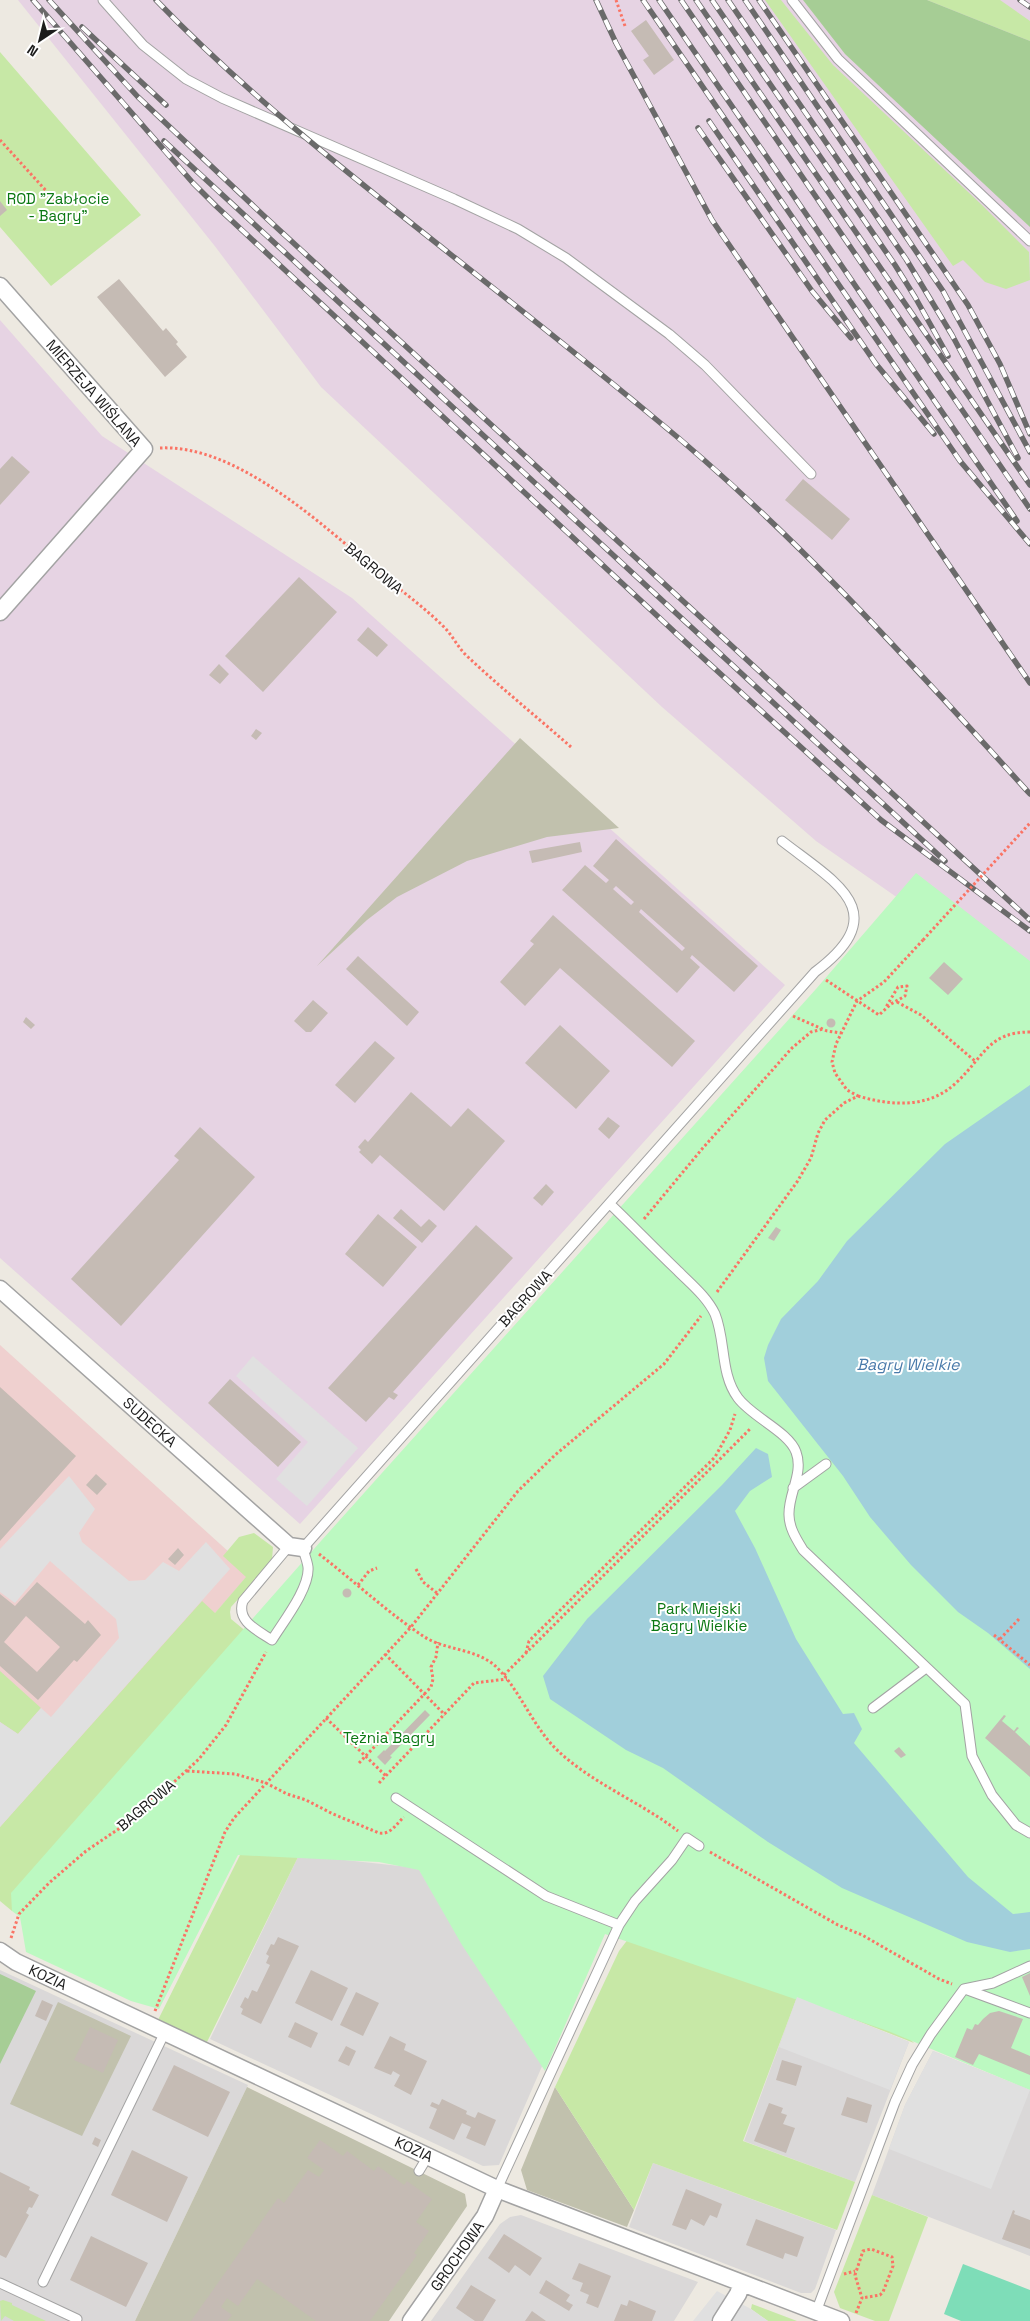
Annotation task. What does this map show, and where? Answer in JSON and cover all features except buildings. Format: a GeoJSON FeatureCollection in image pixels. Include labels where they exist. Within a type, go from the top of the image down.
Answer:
{"type":"FeatureCollection","features":[{"type":"Feature","properties":{"kind":"street","name":"MIERZEJA WIŚLANA"},"geometry":{"type":"LineString","coordinates":[[0,286],[144,449],[0,612]]}},
{"type":"Feature","properties":{"kind":"street","name":"SUDECKA"},"geometry":{"type":"LineString","coordinates":[[0,1289],[296,1547]]}},
{"type":"Feature","properties":{"kind":"street","name":"KOZIA"},"geometry":{"type":"LineString","coordinates":[[1,1952],[16,1962],[497,2189],[840,2321]]}},
{"type":"Feature","properties":{"kind":"street","name":"GROCHOWA"},"geometry":{"type":"LineString","coordinates":[[411,2321],[485,2216],[497,2189]]}},
{"type":"Feature","properties":{"kind":"street"},"geometry":{"type":"LineString","coordinates":[[724,2320],[742,2283]]}},
{"type":"Feature","properties":{"kind":"lane"},"geometry":{"type":"LineString","coordinates":[[103,0],[143,45],[186,80],[222,98],[518,229],[566,258],[669,334],[705,365],[810,474]]}},
{"type":"Feature","properties":{"kind":"lane"},"geometry":{"type":"LineString","coordinates":[[792,0],[838,59],[1030,240]]}},
{"type":"Feature","properties":{"kind":"lane","name":"BAGROWA"},"geometry":{"type":"LineString","coordinates":[[272,1640],[243,1619],[240,1610],[243,1601],[296,1547],[610,1204],[815,972],[834,958],[845,942],[855,914],[854,907],[838,885],[782,842]]}},
{"type":"Feature","properties":{"kind":"lane"},"geometry":{"type":"LineString","coordinates":[[610,1204],[709,1304],[720,1330],[727,1374],[737,1396],[746,1407],[783,1436],[795,1449],[799,1460],[798,1471],[788,1517],[793,1534],[803,1550],[965,1704],[972,1756],[992,1795],[1016,1825],[1030,1834]]}},
{"type":"Feature","properties":{"kind":"lane"},"geometry":{"type":"LineString","coordinates":[[793,1488],[826,1464]]}},
{"type":"Feature","properties":{"kind":"lane"},"geometry":{"type":"LineString","coordinates":[[272,1640],[291,1610],[306,1580],[308,1568],[296,1547]]}},
{"type":"Feature","properties":{"kind":"lane"},"geometry":{"type":"LineString","coordinates":[[873,1708],[926,1668]]}},
{"type":"Feature","properties":{"kind":"lane"},"geometry":{"type":"LineString","coordinates":[[396,1798],[546,1896],[619,1925]]}},
{"type":"Feature","properties":{"kind":"lane"},"geometry":{"type":"LineString","coordinates":[[497,2189],[619,1925],[635,1901],[672,1860],[688,1838],[699,1846]]}},
{"type":"Feature","properties":{"kind":"lane"},"geometry":{"type":"LineString","coordinates":[[816,2312],[895,2102],[912,2065],[931,2034],[964,1989],[993,1983],[1030,1966]]}},
{"type":"Feature","properties":{"kind":"lane"},"geometry":{"type":"LineString","coordinates":[[964,1989],[1030,2013]]}},
{"type":"Feature","properties":{"kind":"lane"},"geometry":{"type":"LineString","coordinates":[[43,2282],[165,2032]]}},
{"type":"Feature","properties":{"kind":"lane"},"geometry":{"type":"LineString","coordinates":[[419,2171],[428,2156]]}},
{"type":"Feature","properties":{"kind":"lane"},"geometry":{"type":"LineString","coordinates":[[0,2283],[77,2319]]}},
{"type":"Feature","properties":{"kind":"path"},"geometry":{"type":"LineString","coordinates":[[616,0],[625,26]]}},
{"type":"Feature","properties":{"kind":"path"},"geometry":{"type":"LineString","coordinates":[[0,140],[59,205]]}},
{"type":"Feature","properties":{"kind":"path","name":"BAGROWA"},"geometry":{"type":"LineString","coordinates":[[144,449],[170,448],[197,452],[229,463],[313,516],[445,628],[466,655],[571,747]]}},
{"type":"Feature","properties":{"kind":"path"},"geometry":{"type":"LineString","coordinates":[[1030,823],[884,982],[858,1001],[833,1052],[835,1073],[847,1090],[858,1096],[890,1104],[913,1104],[937,1095],[957,1083],[986,1047],[1002,1036],[1010,1033],[1030,1032]]}},
{"type":"Feature","properties":{"kind":"path"},"geometry":{"type":"LineString","coordinates":[[815,972],[879,1015],[898,987],[907,986],[905,996],[886,1007]]}},
{"type":"Feature","properties":{"kind":"path"},"geometry":{"type":"LineString","coordinates":[[897,1002],[927,1019],[975,1061]]}},
{"type":"Feature","properties":{"kind":"path"},"geometry":{"type":"LineString","coordinates":[[781,1011],[823,1029],[841,1033]]}},
{"type":"Feature","properties":{"kind":"path"},"geometry":{"type":"LineString","coordinates":[[635,1229],[702,1149],[792,1048],[811,1032],[823,1029]]}},
{"type":"Feature","properties":{"kind":"path"},"geometry":{"type":"LineString","coordinates":[[154,2014],[225,1832],[234,1818],[411,1626],[503,1509],[534,1474],[664,1364],[797,1182],[810,1158],[818,1133],[825,1120],[844,1103],[858,1096]]}},
{"type":"Feature","properties":{"kind":"path"},"geometry":{"type":"LineString","coordinates":[[525,1653],[529,1641],[715,1457],[734,1418],[737,1396]]}},
{"type":"Feature","properties":{"kind":"path"},"geometry":{"type":"LineString","coordinates":[[504,1675],[760,1418]]}},
{"type":"Feature","properties":{"kind":"path"},"geometry":{"type":"LineString","coordinates":[[296,1547],[315,1551],[424,1636],[482,1657],[504,1675],[533,1722],[569,1761],[688,1838]]}},
{"type":"Feature","properties":{"kind":"path"},"geometry":{"type":"LineString","coordinates":[[358,1585],[369,1571],[378,1568]]}},
{"type":"Feature","properties":{"kind":"path"},"geometry":{"type":"LineString","coordinates":[[416,1569],[423,1582],[437,1593]]}},
{"type":"Feature","properties":{"kind":"path"},"geometry":{"type":"LineString","coordinates":[[1000,1639],[1019,1619]]}},
{"type":"Feature","properties":{"kind":"path"},"geometry":{"type":"LineString","coordinates":[[994,1635],[1030,1665]]}},
{"type":"Feature","properties":{"kind":"path","name":"BAGROWA"},"geometry":{"type":"LineString","coordinates":[[1,1952],[10,1944],[13,1927],[19,1914],[49,1883],[86,1851],[120,1828],[145,1803],[199,1759],[226,1725],[272,1640]]}},
{"type":"Feature","properties":{"kind":"path"},"geometry":{"type":"LineString","coordinates":[[359,1764],[424,1696],[432,1685],[431,1667],[436,1657],[438,1642]]}},
{"type":"Feature","properties":{"kind":"path"},"geometry":{"type":"LineString","coordinates":[[385,1654],[444,1715]]}},
{"type":"Feature","properties":{"kind":"path"},"geometry":{"type":"LineString","coordinates":[[379,1783],[474,1683],[506,1679]]}},
{"type":"Feature","properties":{"kind":"path"},"geometry":{"type":"LineString","coordinates":[[326,1718],[386,1776]]}},
{"type":"Feature","properties":{"kind":"path"},"geometry":{"type":"LineString","coordinates":[[186,1771],[234,1774],[266,1783],[333,1814],[385,1834],[413,1809]]}},
{"type":"Feature","properties":{"kind":"path"},"geometry":{"type":"LineString","coordinates":[[699,1846],[838,1926],[869,1939],[939,1979],[964,1989]]}},
{"type":"Feature","properties":{"kind":"path"},"geometry":{"type":"LineString","coordinates":[[853,2321],[862,2298],[855,2275],[864,2251],[871,2249],[892,2258],[893,2266],[883,2292],[880,2295],[862,2298]]}},
{"type":"Feature","properties":{"kind":"shaded area"},"geometry":{"type":"Polygon","coordinates":[[[18,0],[1030,0],[1030,985],[931,921],[816,841],[662,707],[321,387],[214,245],[18,0]]]}},
{"type":"Feature","properties":{"kind":"shaded area"},"geometry":{"type":"Polygon","coordinates":[[[0,320],[102,436],[352,598],[785,985],[300,1524],[0,1258],[0,320]]]}},
{"type":"Feature","properties":{"kind":"shaded area"},"geometry":{"type":"Polygon","coordinates":[[[520,738],[619,828],[547,837],[467,861],[397,897],[367,920],[317,966],[520,738]]]}},
{"type":"Feature","properties":{"kind":"shaded area"},"geometry":{"type":"Polygon","coordinates":[[[0,1345],[251,1572],[0,1859],[0,1345]]]}},
{"type":"Feature","properties":{"kind":"shaded area"},"geometry":{"type":"Polygon","coordinates":[[[253,1356],[358,1448],[307,1506],[276,1479],[308,1442],[236,1376],[253,1356]]]}},
{"type":"Feature","properties":{"kind":"shaded area"},"geometry":{"type":"Polygon","coordinates":[[[69,1476],[95,1509],[79,1533],[82,1542],[129,1581],[145,1580],[163,1562],[179,1571],[206,1542],[230,1569],[0,1827],[0,1722],[18,1734],[41,1708],[51,1717],[119,1638],[116,1619],[50,1561],[15,1603],[0,1592],[0,1549],[69,1476]]]}},
{"type":"Feature","properties":{"kind":"shaded area"},"geometry":{"type":"Polygon","coordinates":[[[299,1855],[418,1868],[543,2064],[499,2165],[483,2166],[210,2039],[299,1855]]]}},
{"type":"Feature","properties":{"kind":"shaded area"},"geometry":{"type":"Polygon","coordinates":[[[0,1970],[248,2085],[135,2321],[0,2321],[0,1970]]]}},
{"type":"Feature","properties":{"kind":"shaded area"},"geometry":{"type":"Polygon","coordinates":[[[797,1997],[909,2042],[855,2182],[744,2141],[797,1997]]]}},
{"type":"Feature","properties":{"kind":"shaded area"},"geometry":{"type":"Polygon","coordinates":[[[797,1997],[909,2042],[890,2090],[779,2047],[797,1997]]]}},
{"type":"Feature","properties":{"kind":"shaded area"},"geometry":{"type":"Polygon","coordinates":[[[58,2002],[131,2036],[82,2136],[10,2104],[58,2002]]]}},
{"type":"Feature","properties":{"kind":"shaded area"},"geometry":{"type":"Polygon","coordinates":[[[933,2051],[1030,2090],[1030,2256],[872,2195],[905,2105],[933,2051]]]}},
{"type":"Feature","properties":{"kind":"shaded area"},"geometry":{"type":"Polygon","coordinates":[[[933,2051],[1030,2090],[991,2189],[889,2149],[905,2105],[933,2051]]]}},
{"type":"Feature","properties":{"kind":"shaded area"},"geometry":{"type":"Polygon","coordinates":[[[247,2087],[465,2194],[467,2206],[389,2321],[135,2321],[247,2087]]]}},
{"type":"Feature","properties":{"kind":"shaded area"},"geometry":{"type":"Polygon","coordinates":[[[555,2087],[634,2210],[627,2227],[527,2190],[521,2170],[555,2087]]]}},
{"type":"Feature","properties":{"kind":"shaded area"},"geometry":{"type":"Polygon","coordinates":[[[653,2163],[836,2230],[815,2289],[811,2293],[801,2293],[629,2227],[653,2163]]]}},
{"type":"Feature","properties":{"kind":"shaded area"},"geometry":{"type":"Polygon","coordinates":[[[521,2215],[698,2282],[674,2321],[431,2321],[500,2224],[510,2217],[521,2215]]]}},
{"type":"Feature","properties":{"kind":"shaded area"},"geometry":{"type":"Polygon","coordinates":[[[717,2291],[751,2309],[768,2321],[693,2321],[717,2291]]]}},
{"type":"Feature","properties":{"kind":"green space"},"geometry":{"type":"Polygon","coordinates":[[[765,0],[781,0],[833,65],[982,205],[1029,252],[1030,280],[1006,289],[985,282],[963,260],[953,266],[765,0]]]}},
{"type":"Feature","properties":{"kind":"green space"},"geometry":{"type":"Polygon","coordinates":[[[803,0],[927,0],[1030,41],[1030,227],[845,54],[803,0]]]}},
{"type":"Feature","properties":{"kind":"green space"},"geometry":{"type":"Polygon","coordinates":[[[927,0],[1000,0],[1030,21],[1030,41],[927,0]]]}},
{"type":"Feature","properties":{"kind":"green space","name":"ROD \"Zabłocie - Bagry\""},"geometry":{"type":"Polygon","coordinates":[[[0,52],[141,215],[51,286],[0,227],[0,52]]]}},
{"type":"Feature","properties":{"kind":"green space","name":"Park Miejski Bagry Wielkie"},"geometry":{"type":"Polygon","coordinates":[[[916,873],[1030,961],[1030,2090],[888,2031],[605,1934],[545,2071],[462,1945],[419,1870],[379,1862],[238,1855],[159,2009],[131,2001],[26,1952],[20,1917],[12,1911],[11,1893],[321,1541],[816,989],[916,873]]]}},
{"type":"Feature","properties":{"kind":"green space"},"geometry":{"type":"Polygon","coordinates":[[[254,1533],[273,1547],[272,1559],[268,1566],[231,1607],[230,1612],[231,1619],[264,1646],[31,1894],[12,1911],[0,1901],[0,1827],[202,1601],[215,1613],[246,1577],[223,1556],[239,1537],[254,1533]]]}},
{"type":"Feature","properties":{"kind":"green space"},"geometry":{"type":"Polygon","coordinates":[[[0,1671],[41,1708],[18,1734],[0,1722],[0,1671]]]}},
{"type":"Feature","properties":{"kind":"green space"},"geometry":{"type":"Polygon","coordinates":[[[241,1853],[299,1855],[207,2042],[158,2020],[241,1853]]]}},
{"type":"Feature","properties":{"kind":"green space"},"geometry":{"type":"Polygon","coordinates":[[[651,1909],[906,2035],[914,2043],[797,1997],[743,2141],[855,2182],[837,2230],[653,2163],[634,2210],[555,2087],[619,1951],[651,1909]]]}},
{"type":"Feature","properties":{"kind":"green space"},"geometry":{"type":"Polygon","coordinates":[[[0,1974],[36,1991],[0,2064],[0,1974]]]}},
{"type":"Feature","properties":{"kind":"green space"},"geometry":{"type":"Polygon","coordinates":[[[872,2195],[928,2217],[889,2321],[875,2321],[840,2308],[834,2292],[872,2195]]]}},
{"type":"Feature","properties":{"kind":"green space"},"geometry":{"type":"Polygon","coordinates":[[[963,2264],[1030,2290],[1030,2321],[961,2321],[944,2314],[963,2264]]]}},
{"type":"Feature","properties":{"kind":"green space"},"geometry":{"type":"Polygon","coordinates":[[[3,2300],[46,2321],[14,2321],[5,2316],[1,2321],[0,2301],[3,2300]]]}},
{"type":"Feature","properties":{"kind":"green space"},"geometry":{"type":"Polygon","coordinates":[[[752,2304],[797,2321],[768,2321],[751,2309],[752,2304]]]}},
{"type":"Feature","properties":{"kind":"water","name":"Bagry Wielkie"},"geometry":{"type":"Polygon","coordinates":[[[1030,1085],[1030,1669],[988,1633],[958,1612],[911,1565],[870,1517],[843,1476],[768,1381],[764,1358],[768,1345],[781,1319],[818,1281],[847,1241],[945,1144],[1030,1085]]]}},
{"type":"Feature","properties":{"kind":"water"},"geometry":{"type":"Polygon","coordinates":[[[756,1448],[768,1454],[772,1477],[750,1491],[735,1511],[755,1548],[796,1639],[843,1714],[854,1713],[862,1729],[854,1743],[968,1877],[1013,1914],[1030,1912],[1030,1949],[1010,1952],[967,1942],[842,1888],[768,1842],[663,1768],[626,1750],[550,1699],[543,1676],[587,1619],[722,1485],[756,1448]]]}},
{"type":"Feature","properties":{"kind":"railway"},"geometry":{"type":"LineString","coordinates":[[33,0],[193,183],[216,206],[680,637],[881,820],[1030,931]]}},
{"type":"Feature","properties":{"kind":"railway"},"geometry":{"type":"LineString","coordinates":[[49,0],[138,97],[263,215],[1030,920]]}},
{"type":"Feature","properties":{"kind":"railway"},"geometry":{"type":"LineString","coordinates":[[156,0],[215,58],[309,140],[622,391],[753,504],[801,550],[894,646],[1030,794]]}},
{"type":"Feature","properties":{"kind":"railway"},"geometry":{"type":"LineString","coordinates":[[596,0],[616,43],[712,220],[1030,683]]}},
{"type":"Feature","properties":{"kind":"railway"},"geometry":{"type":"LineString","coordinates":[[643,0],[960,461],[1030,544]]}},
{"type":"Feature","properties":{"kind":"railway"},"geometry":{"type":"LineString","coordinates":[[659,0],[1017,521]]}},
{"type":"Feature","properties":{"kind":"railway"},"geometry":{"type":"LineString","coordinates":[[681,0],[1030,509]]}},
{"type":"Feature","properties":{"kind":"railway"},"geometry":{"type":"LineString","coordinates":[[696,0],[1030,485]]}},
{"type":"Feature","properties":{"kind":"railway"},"geometry":{"type":"LineString","coordinates":[[712,0],[895,265],[948,356]]}},
{"type":"Feature","properties":{"kind":"railway"},"geometry":{"type":"LineString","coordinates":[[728,0],[906,259],[952,335],[1018,458]]}},
{"type":"Feature","properties":{"kind":"railway"},"geometry":{"type":"LineString","coordinates":[[745,0],[943,291],[1030,452]]}},
{"type":"Feature","properties":{"kind":"railway"},"geometry":{"type":"LineString","coordinates":[[759,0],[968,305],[1000,364],[1030,434]]}},
{"type":"Feature","properties":{"kind":"railway"},"geometry":{"type":"LineString","coordinates":[[1020,0],[1030,7]]}},
{"type":"Feature","properties":{"kind":"railway"},"geometry":{"type":"LineString","coordinates":[[82,27],[166,105]]}},
{"type":"Feature","properties":{"kind":"railway"},"geometry":{"type":"LineString","coordinates":[[709,121],[876,364],[934,434]]}},
{"type":"Feature","properties":{"kind":"railway"},"geometry":{"type":"LineString","coordinates":[[698,128],[812,291],[851,338]]}},
{"type":"Feature","properties":{"kind":"railway"},"geometry":{"type":"LineString","coordinates":[[164,141],[945,861]]}},
{"type":"Feature","properties":{"kind":"park label","name":"Tężnia Bagry"},"geometry":{"type":"Point","coordinates":[389,1737]}}]}
